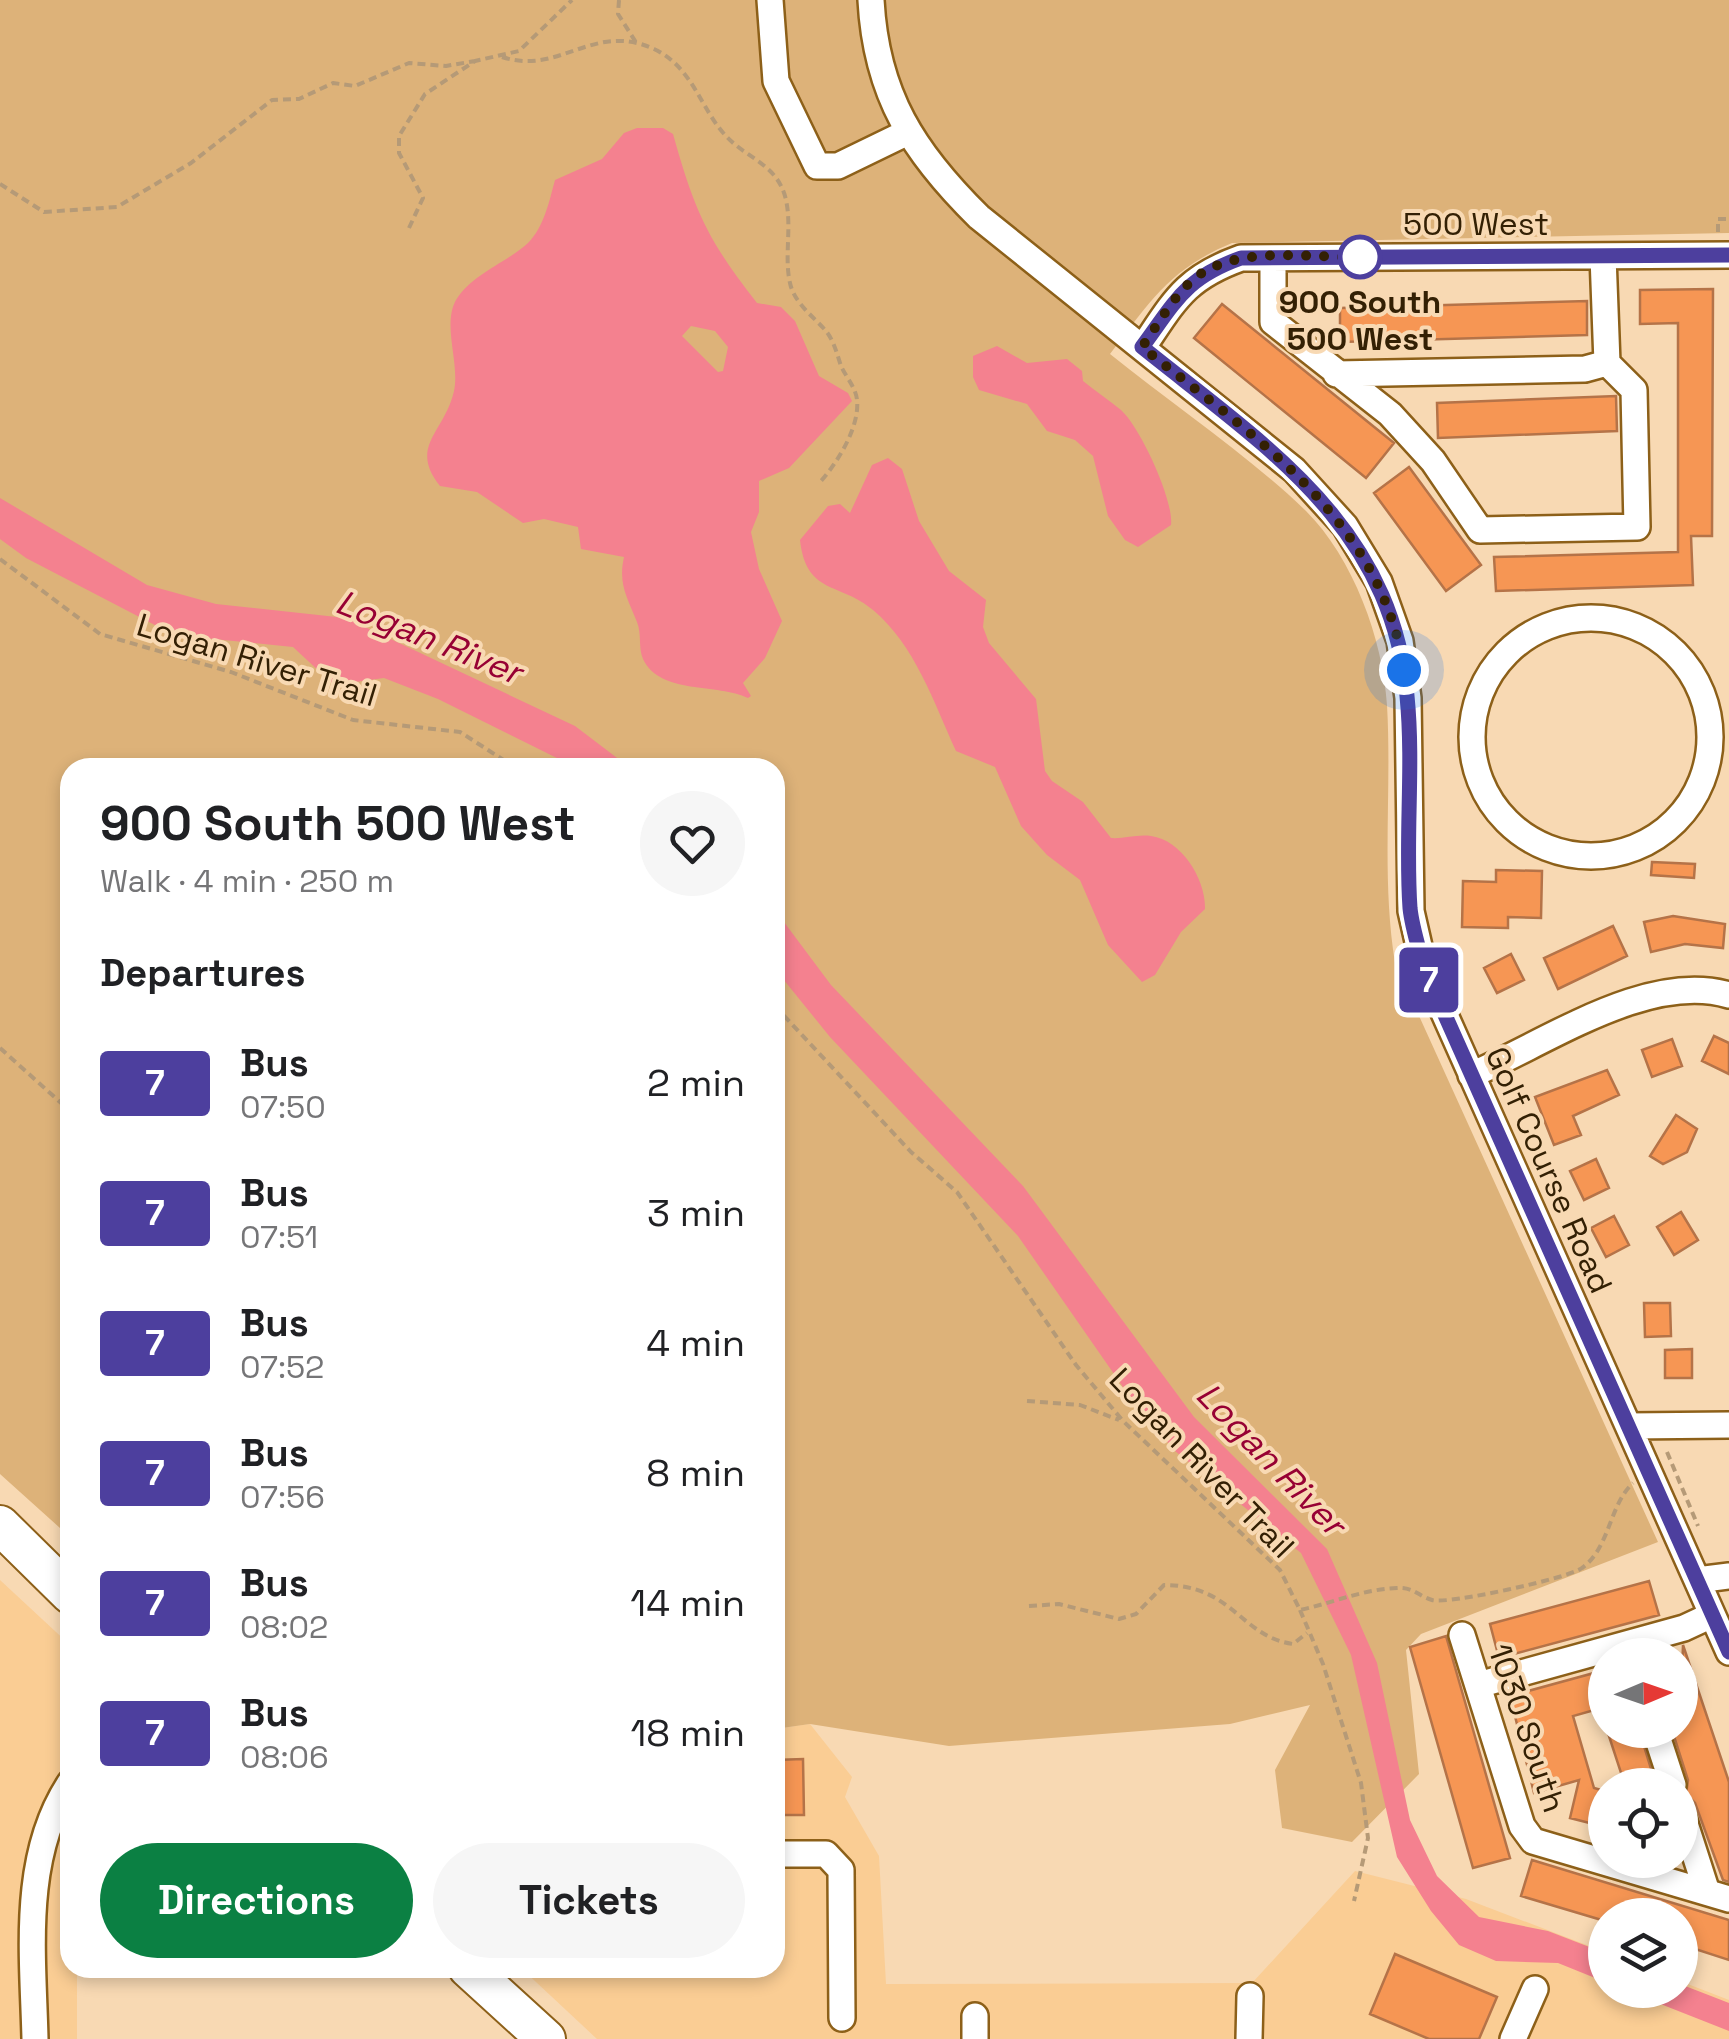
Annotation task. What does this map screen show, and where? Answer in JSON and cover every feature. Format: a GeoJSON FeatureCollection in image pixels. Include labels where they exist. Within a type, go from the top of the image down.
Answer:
{"type":"FeatureCollection","features":[{"type":"Feature","properties":{"kind":"highway"},"geometry":{"type":"LineString","coordinates":[[0,1525],[60,1584]]}},
{"type":"Feature","properties":{"kind":"highway"},"geometry":{"type":"LineString","coordinates":[[479,1978],[546,2038]]}},
{"type":"Feature","properties":{"kind":"street"},"geometry":{"type":"LineString","coordinates":[[770,0],[776,81],[817,166],[838,166],[906,133]]}},
{"type":"Feature","properties":{"kind":"street","name":"Golf Course Road"},"geometry":{"type":"LineString","coordinates":[[871,0],[880,68],[906,133],[938,177],[980,217],[1294,470],[1345,526],[1379,582],[1400,641],[1408,698],[1410,912],[1424,968],[1729,1652]]}},
{"type":"Feature","properties":{"kind":"street","name":"500 West"},"geometry":{"type":"LineString","coordinates":[[1142,347],[1180,294],[1204,271],[1241,258],[1603,256],[1723,246]]}},
{"type":"Feature","properties":{"kind":"street"},"geometry":{"type":"LineString","coordinates":[[1274,258],[1273,322],[1390,414],[1422,449],[1480,530],[1637,527],[1634,390],[1607,363],[1603,256]]}},
{"type":"Feature","properties":{"kind":"street"},"geometry":{"type":"LineString","coordinates":[[1336,374],[1585,369],[1607,363]]}},
{"type":"Feature","properties":{"kind":"street"},"geometry":{"type":"LineString","coordinates":[[1584,617],[1620,620],[1652,634],[1680,656],[1719,721],[1694,797],[1670,827],[1637,848],[1599,857],[1560,853],[1542,845],[1525,837],[1496,811],[1478,776],[1471,738],[1477,699],[1493,667],[1518,641],[1549,624],[1584,617]]}},
{"type":"Feature","properties":{"kind":"street"},"geometry":{"type":"LineString","coordinates":[[1471,1074],[1652,992],[1702,988],[1729,996]]}},
{"type":"Feature","properties":{"kind":"street"},"geometry":{"type":"LineString","coordinates":[[1629,1426],[1729,1425]]}},
{"type":"Feature","properties":{"kind":"street"},"geometry":{"type":"LineString","coordinates":[[1697,1580],[1729,1576]]}},
{"type":"Feature","properties":{"kind":"street"},"geometry":{"type":"LineString","coordinates":[[1656,1638],[1712,1615]]}},
{"type":"Feature","properties":{"kind":"street","name":"1030 South"},"geometry":{"type":"LineString","coordinates":[[1462,1635],[1522,1826],[1533,1841],[1718,1895]]}},
{"type":"Feature","properties":{"kind":"street"},"geometry":{"type":"LineString","coordinates":[[1478,1685],[1588,1659]]}},
{"type":"Feature","properties":{"kind":"street"},"geometry":{"type":"LineString","coordinates":[[35,2039],[37,1862],[53,1808],[60,1798]]}},
{"type":"Feature","properties":{"kind":"street"},"geometry":{"type":"LineString","coordinates":[[1698,1849],[1718,1895]]}},
{"type":"Feature","properties":{"kind":"street"},"geometry":{"type":"LineString","coordinates":[[785,1854],[826,1854],[841,1870],[842,2018]]}},
{"type":"Feature","properties":{"kind":"street"},"geometry":{"type":"LineString","coordinates":[[1513,2039],[1534,1989]]}},
{"type":"Feature","properties":{"kind":"street"},"geometry":{"type":"LineString","coordinates":[[1249,2039],[1250,1996]]}},
{"type":"Feature","properties":{"kind":"path"},"geometry":{"type":"LineString","coordinates":[[0,184],[44,212],[117,207],[191,163],[272,100],[299,99],[333,83],[355,86],[409,63],[446,66],[519,51],[572,0]]}},
{"type":"Feature","properties":{"kind":"path"},"geometry":{"type":"LineString","coordinates":[[619,0],[618,14],[625,32],[638,45]]}},
{"type":"Feature","properties":{"kind":"path"},"geometry":{"type":"LineString","coordinates":[[502,56],[525,64],[552,61],[580,46],[613,38],[656,50],[698,88],[725,135],[767,164],[786,196],[790,284],[798,301],[830,336],[858,396],[857,417],[833,467],[821,481]]}},
{"type":"Feature","properties":{"kind":"path"},"geometry":{"type":"LineString","coordinates":[[409,228],[423,198],[399,153],[399,136],[425,94],[475,61]]}},
{"type":"Feature","properties":{"kind":"path"},"geometry":{"type":"LineString","coordinates":[[1723,246],[1718,219],[1729,219]]}},
{"type":"Feature","properties":{"kind":"path","name":"Logan River Trail"},"geometry":{"type":"LineString","coordinates":[[0,560],[100,634],[231,672],[353,720],[460,732],[500,758]]}},
{"type":"Feature","properties":{"kind":"path","name":"Logan River Trail"},"geometry":{"type":"LineString","coordinates":[[785,1017],[912,1152],[958,1192],[1076,1364],[1123,1421],[1280,1570],[1323,1664],[1361,1783],[1368,1838],[1354,1901]]}},
{"type":"Feature","properties":{"kind":"path"},"geometry":{"type":"LineString","coordinates":[[0,1048],[60,1102]]}},
{"type":"Feature","properties":{"kind":"path"},"geometry":{"type":"LineString","coordinates":[[1026,1400],[1080,1405],[1123,1421]]}},
{"type":"Feature","properties":{"kind":"path"},"geometry":{"type":"LineString","coordinates":[[1300,1610],[1357,1594],[1413,1588],[1432,1600],[1458,1601],[1582,1569],[1604,1539],[1624,1493],[1633,1484]]}},
{"type":"Feature","properties":{"kind":"path"},"geometry":{"type":"LineString","coordinates":[[1029,1606],[1060,1604],[1119,1619],[1136,1614],[1164,1586],[1183,1586],[1210,1592],[1276,1642],[1293,1644],[1306,1633]]}},
{"type":"Feature","properties":{"kind":"shaded area"},"geometry":{"type":"Polygon","coordinates":[[[0,0],[1729,0],[1729,233],[1232,243],[1176,276],[1110,354],[1235,450],[1306,511],[1338,552],[1363,601],[1379,653],[1387,705],[1388,866],[1395,963],[1658,1542],[1421,1634],[1406,1650],[1419,1774],[1352,1842],[1282,1828],[1275,1770],[1310,1705],[1230,1724],[949,1746],[810,1724],[785,1728],[785,758],[60,758],[60,1528],[0,1474],[0,0]]]}},
{"type":"Feature","properties":{"kind":"shaded area"},"geometry":{"type":"Polygon","coordinates":[[[637,128],[663,128],[673,134],[696,205],[726,261],[757,303],[781,307],[795,321],[819,376],[848,393],[852,401],[789,468],[759,481],[759,512],[751,532],[759,569],[782,621],[765,658],[743,683],[751,696],[748,698],[676,683],[651,670],[643,659],[638,627],[624,590],[624,557],[581,549],[578,527],[544,519],[523,523],[477,492],[440,486],[427,460],[428,449],[454,391],[451,321],[456,300],[471,283],[534,237],[555,180],[602,159],[624,133],[637,128]],[[691,326],[682,336],[718,372],[723,371],[728,347],[715,331],[691,326]]]}},
{"type":"Feature","properties":{"kind":"shaded area"},"geometry":{"type":"Polygon","coordinates":[[[997,346],[1027,363],[1067,359],[1082,371],[1083,381],[1121,410],[1154,464],[1167,499],[1171,525],[1138,547],[1125,540],[1108,516],[1093,456],[1075,440],[1047,431],[1027,404],[979,390],[973,377],[973,356],[997,346]]]}},
{"type":"Feature","properties":{"kind":"shaded area"},"geometry":{"type":"Polygon","coordinates":[[[888,458],[902,469],[919,521],[949,571],[986,600],[983,627],[989,643],[1036,699],[1045,771],[1052,781],[1083,802],[1111,838],[1162,839],[1182,853],[1197,874],[1205,909],[1181,932],[1155,975],[1142,982],[1108,945],[1080,880],[1047,855],[1021,826],[995,767],[956,751],[901,640],[873,610],[826,585],[809,570],[800,540],[828,506],[840,504],[850,513],[872,465],[888,458]]]}},
{"type":"Feature","properties":{"kind":"shaded area"},"geometry":{"type":"Polygon","coordinates":[[[0,498],[147,585],[216,604],[346,618],[575,726],[617,758],[557,758],[438,699],[384,678],[334,685],[293,647],[174,635],[26,558],[0,539],[0,498]]]}},
{"type":"Feature","properties":{"kind":"shaded area"},"geometry":{"type":"Polygon","coordinates":[[[785,923],[831,985],[1023,1186],[1194,1417],[1327,1549],[1377,1663],[1410,1820],[1437,1876],[1479,1917],[1548,1931],[1588,1946],[1588,1975],[1558,1963],[1496,1961],[1459,1945],[1431,1911],[1397,1857],[1351,1655],[1301,1553],[1175,1451],[1130,1397],[1018,1236],[830,1037],[785,981],[785,923]]]}},
{"type":"Feature","properties":{"kind":"shaded area"},"geometry":{"type":"Polygon","coordinates":[[[0,1580],[60,1636],[60,1978],[77,1978],[77,2039],[0,2039],[0,1580]]]}},
{"type":"Feature","properties":{"kind":"shaded area"},"geometry":{"type":"Polygon","coordinates":[[[810,1724],[852,1777],[845,1797],[879,1856],[886,1984],[1252,1983],[1355,1871],[1466,1899],[1588,1946],[1588,2008],[1698,2008],[1698,1988],[1729,2000],[1729,2039],[597,2039],[532,1978],[785,1978],[785,1728],[810,1724]]]}},
{"type":"Feature","properties":{"kind":"shaded area"},"geometry":{"type":"Polygon","coordinates":[[[1698,1991],[1729,2003],[1729,2031],[1671,2008],[1698,2008],[1698,1991]]]}},
{"type":"Feature","properties":{"kind":"building"},"geometry":{"type":"Polygon","coordinates":[[[1713,289],[1712,536],[1691,536],[1693,585],[1496,591],[1494,557],[1678,552],[1678,323],[1640,324],[1640,290],[1713,289]]]}},
{"type":"Feature","properties":{"kind":"building"},"geometry":{"type":"Polygon","coordinates":[[[1587,301],[1587,335],[1340,342],[1340,308],[1587,301]]]}},
{"type":"Feature","properties":{"kind":"building"},"geometry":{"type":"Polygon","coordinates":[[[1222,304],[1394,443],[1366,478],[1194,338],[1222,304]]]}},
{"type":"Feature","properties":{"kind":"building"},"geometry":{"type":"Polygon","coordinates":[[[1616,396],[1617,431],[1438,438],[1437,403],[1616,396]]]}},
{"type":"Feature","properties":{"kind":"building"},"geometry":{"type":"Polygon","coordinates":[[[1409,467],[1481,565],[1446,591],[1374,493],[1409,467]]]}},
{"type":"Feature","properties":{"kind":"building"},"geometry":{"type":"Polygon","coordinates":[[[1652,862],[1695,864],[1694,878],[1651,875],[1652,862]]]}},
{"type":"Feature","properties":{"kind":"building"},"geometry":{"type":"Polygon","coordinates":[[[1496,870],[1542,871],[1541,918],[1508,917],[1508,928],[1462,927],[1463,881],[1496,882],[1496,870]]]}},
{"type":"Feature","properties":{"kind":"building"},"geometry":{"type":"Polygon","coordinates":[[[1673,916],[1725,924],[1723,948],[1685,944],[1651,952],[1644,922],[1673,916]]]}},
{"type":"Feature","properties":{"kind":"building"},"geometry":{"type":"Polygon","coordinates":[[[1613,926],[1627,956],[1558,989],[1544,958],[1613,926]]]}},
{"type":"Feature","properties":{"kind":"building"},"geometry":{"type":"Polygon","coordinates":[[[1511,954],[1524,980],[1497,993],[1484,968],[1511,954]]]}},
{"type":"Feature","properties":{"kind":"building"},"geometry":{"type":"Polygon","coordinates":[[[1714,1036],[1729,1043],[1729,1074],[1702,1061],[1714,1036]]]}},
{"type":"Feature","properties":{"kind":"building"},"geometry":{"type":"Polygon","coordinates":[[[1672,1039],[1682,1066],[1652,1077],[1642,1050],[1672,1039]]]}},
{"type":"Feature","properties":{"kind":"building"},"geometry":{"type":"Polygon","coordinates":[[[1607,1070],[1619,1095],[1573,1116],[1581,1135],[1554,1145],[1535,1097],[1607,1070]]]}},
{"type":"Feature","properties":{"kind":"building"},"geometry":{"type":"Polygon","coordinates":[[[1676,1115],[1697,1129],[1687,1152],[1663,1164],[1650,1156],[1676,1115]]]}},
{"type":"Feature","properties":{"kind":"building"},"geometry":{"type":"Polygon","coordinates":[[[1596,1159],[1609,1188],[1584,1200],[1570,1171],[1596,1159]]]}},
{"type":"Feature","properties":{"kind":"building"},"geometry":{"type":"Polygon","coordinates":[[[1681,1212],[1698,1240],[1674,1255],[1657,1227],[1681,1212]]]}},
{"type":"Feature","properties":{"kind":"building"},"geometry":{"type":"Polygon","coordinates":[[[1614,1216],[1629,1245],[1606,1257],[1591,1228],[1614,1216]]]}},
{"type":"Feature","properties":{"kind":"building"},"geometry":{"type":"Polygon","coordinates":[[[1644,1303],[1670,1303],[1671,1336],[1645,1337],[1644,1303]]]}},
{"type":"Feature","properties":{"kind":"building"},"geometry":{"type":"Polygon","coordinates":[[[1692,1349],[1692,1378],[1665,1378],[1665,1350],[1692,1349]]]}},
{"type":"Feature","properties":{"kind":"building"},"geometry":{"type":"Polygon","coordinates":[[[1649,1581],[1659,1615],[1499,1658],[1490,1624],[1649,1581]]]}},
{"type":"Feature","properties":{"kind":"building"},"geometry":{"type":"Polygon","coordinates":[[[1446,1636],[1510,1858],[1473,1868],[1410,1647],[1446,1636]]]}},
{"type":"Feature","properties":{"kind":"building"},"geometry":{"type":"Polygon","coordinates":[[[1588,1675],[1588,1712],[1573,1716],[1588,1768],[1588,1823],[1570,1818],[1579,1780],[1534,1793],[1510,1696],[1588,1675]]]}},
{"type":"Feature","properties":{"kind":"building"},"geometry":{"type":"Polygon","coordinates":[[[1698,1690],[1729,1782],[1729,1882],[1723,1880],[1698,1811],[1698,1768],[1684,1768],[1678,1748],[1698,1748],[1698,1690]]]}},
{"type":"Feature","properties":{"kind":"building"},"geometry":{"type":"Polygon","coordinates":[[[1613,1748],[1645,1748],[1651,1768],[1619,1768],[1613,1748]]]}},
{"type":"Feature","properties":{"kind":"building"},"geometry":{"type":"Polygon","coordinates":[[[803,1759],[804,1815],[785,1815],[785,1760],[803,1759]]]}},
{"type":"Feature","properties":{"kind":"building"},"geometry":{"type":"Polygon","coordinates":[[[1532,1860],[1657,1898],[1588,1898],[1588,1916],[1521,1896],[1532,1860]]]}},
{"type":"Feature","properties":{"kind":"building"},"geometry":{"type":"Polygon","coordinates":[[[1698,1911],[1729,1920],[1729,1960],[1698,1950],[1698,1911]]]}},
{"type":"Feature","properties":{"kind":"building"},"geometry":{"type":"Polygon","coordinates":[[[1395,1954],[1497,1997],[1479,2039],[1429,2039],[1370,2014],[1395,1954]]]}},
{"type":"Feature","properties":{"kind":"bus line","name":"7"},"geometry":{"type":"LineString","coordinates":[[1729,255],[1241,258],[1204,271],[1180,294],[1142,347],[1294,470],[1345,526],[1379,582],[1400,641],[1408,698],[1410,912],[1424,968],[1729,1652]]}},
{"type":"Feature","properties":{"kind":"place","name":"900 South 500 West"},"geometry":{"type":"Point","coordinates":[1360,257]}},
{"type":"Feature","properties":{"kind":"route"},"geometry":{"type":"LineString","coordinates":[[1360,257],[1241,258],[1204,271],[1180,294],[1142,347],[1294,470],[1345,526],[1379,582],[1400,641],[1404,670]]}},
{"type":"Feature","properties":{"kind":"water label","name":"Logan River"},"geometry":{"type":"Point","coordinates":[429,637]}},
{"type":"Feature","properties":{"kind":"water label","name":"Logan River"},"geometry":{"type":"Point","coordinates":[1271,1459]}}]}
